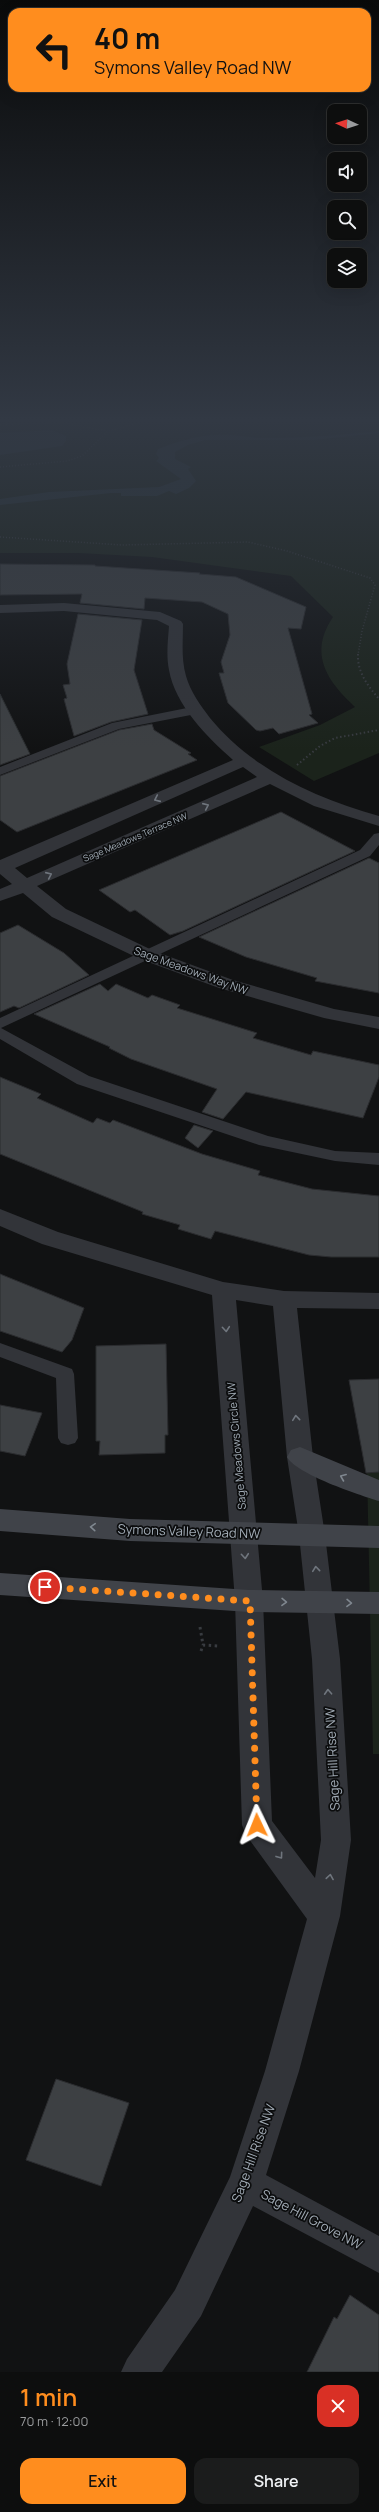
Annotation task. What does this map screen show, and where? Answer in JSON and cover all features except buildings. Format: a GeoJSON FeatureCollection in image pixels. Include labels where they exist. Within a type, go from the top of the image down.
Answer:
{"type":"FeatureCollection","features":[{"type":"Feature","properties":{"kind":"main road"},"geometry":{"type":"LineString","coordinates":[[300,1457],[332,1473],[379,1491]]}},
{"type":"Feature","properties":{"kind":"main road","name":"Symons Valley Road NW"},"geometry":{"type":"LineString","coordinates":[[0,1520],[130,1530],[379,1537]]}},
{"type":"Feature","properties":{"kind":"main road"},"geometry":{"type":"LineString","coordinates":[[0,1584],[250,1601],[379,1603]]}},
{"type":"Feature","properties":{"kind":"street"},"geometry":{"type":"LineString","coordinates":[[0,609],[64,607],[160,616],[176,624],[174,652],[181,683],[208,726],[244,761],[270,778],[355,816],[379,821]]}},
{"type":"Feature","properties":{"kind":"street"},"geometry":{"type":"LineString","coordinates":[[1,867],[244,761]]}},
{"type":"Feature","properties":{"kind":"street","name":"Sage Meadows Terrace NW"},"geometry":{"type":"LineString","coordinates":[[0,896],[270,778]]}},
{"type":"Feature","properties":{"kind":"street","name":"Sage Meadows Way NW"},"geometry":{"type":"LineString","coordinates":[[1,867],[23,886],[59,913],[147,955],[233,986],[331,1014],[379,1022]]}},
{"type":"Feature","properties":{"kind":"street"},"geometry":{"type":"LineString","coordinates":[[0,1217],[50,1238],[223,1290],[284,1299],[379,1301]]}},
{"type":"Feature","properties":{"kind":"street","name":"Sage Meadows Circle NW"},"geometry":{"type":"LineString","coordinates":[[223,1290],[250,1601]]}},
{"type":"Feature","properties":{"kind":"street"},"geometry":{"type":"LineString","coordinates":[[284,1299],[300,1457],[312,1535],[319,1602]]}},
{"type":"Feature","properties":{"kind":"street"},"geometry":{"type":"LineString","coordinates":[[250,1601],[257,1825],[324,1916]]}},
{"type":"Feature","properties":{"kind":"street","name":"Sage Hill Rise NW"},"geometry":{"type":"LineString","coordinates":[[140,2372],[188,2303],[246,2184],[282,2070],[324,1916],[336,1840],[326,1659],[319,1602]]}},
{"type":"Feature","properties":{"kind":"street","name":"Sage Hill Grove NW"},"geometry":{"type":"LineString","coordinates":[[246,2184],[379,2255]]}},
{"type":"Feature","properties":{"kind":"lane"},"geometry":{"type":"LineString","coordinates":[[0,771],[116,726],[197,710]]}},
{"type":"Feature","properties":{"kind":"lane"},"geometry":{"type":"LineString","coordinates":[[0,1024],[365,853],[379,837]]}},
{"type":"Feature","properties":{"kind":"lane"},"geometry":{"type":"LineString","coordinates":[[0,1033],[84,1080],[257,1138],[335,1156],[379,1159]]}},
{"type":"Feature","properties":{"kind":"lane"},"geometry":{"type":"LineString","coordinates":[[0,1350],[65,1374],[68,1438]]}},
{"type":"Feature","properties":{"kind":"path"},"geometry":{"type":"LineString","coordinates":[[0,537],[122,545],[248,542],[287,551],[370,578],[375,585],[356,651],[357,664],[367,688],[379,699]]}},
{"type":"Feature","properties":{"kind":"path"},"geometry":{"type":"LineString","coordinates":[[270,778],[290,770],[307,760],[320,746],[335,738],[379,730]]}},
{"type":"Feature","properties":{"kind":"path"},"geometry":{"type":"LineString","coordinates":[[200,1627],[203,1646],[201,1651]]}},
{"type":"Feature","properties":{"kind":"path"},"geometry":{"type":"LineString","coordinates":[[203,1646],[227,1647]]}},
{"type":"Feature","properties":{"kind":"shaded area"},"geometry":{"type":"Polygon","coordinates":[[[0,528],[379,528],[379,753],[314,781],[259,747],[320,725],[355,707],[336,687],[324,666],[322,643],[326,630],[333,617],[291,576],[152,557],[78,553],[0,553],[0,528]]]}},
{"type":"Feature","properties":{"kind":"shaded area"},"geometry":{"type":"Polygon","coordinates":[[[367,1469],[379,1472],[379,1754],[373,1754],[367,1469]]]}},
{"type":"Feature","properties":{"kind":"route"},"geometry":{"type":"LineString","coordinates":[[45,1587],[250,1601],[257,1825]]}}]}
